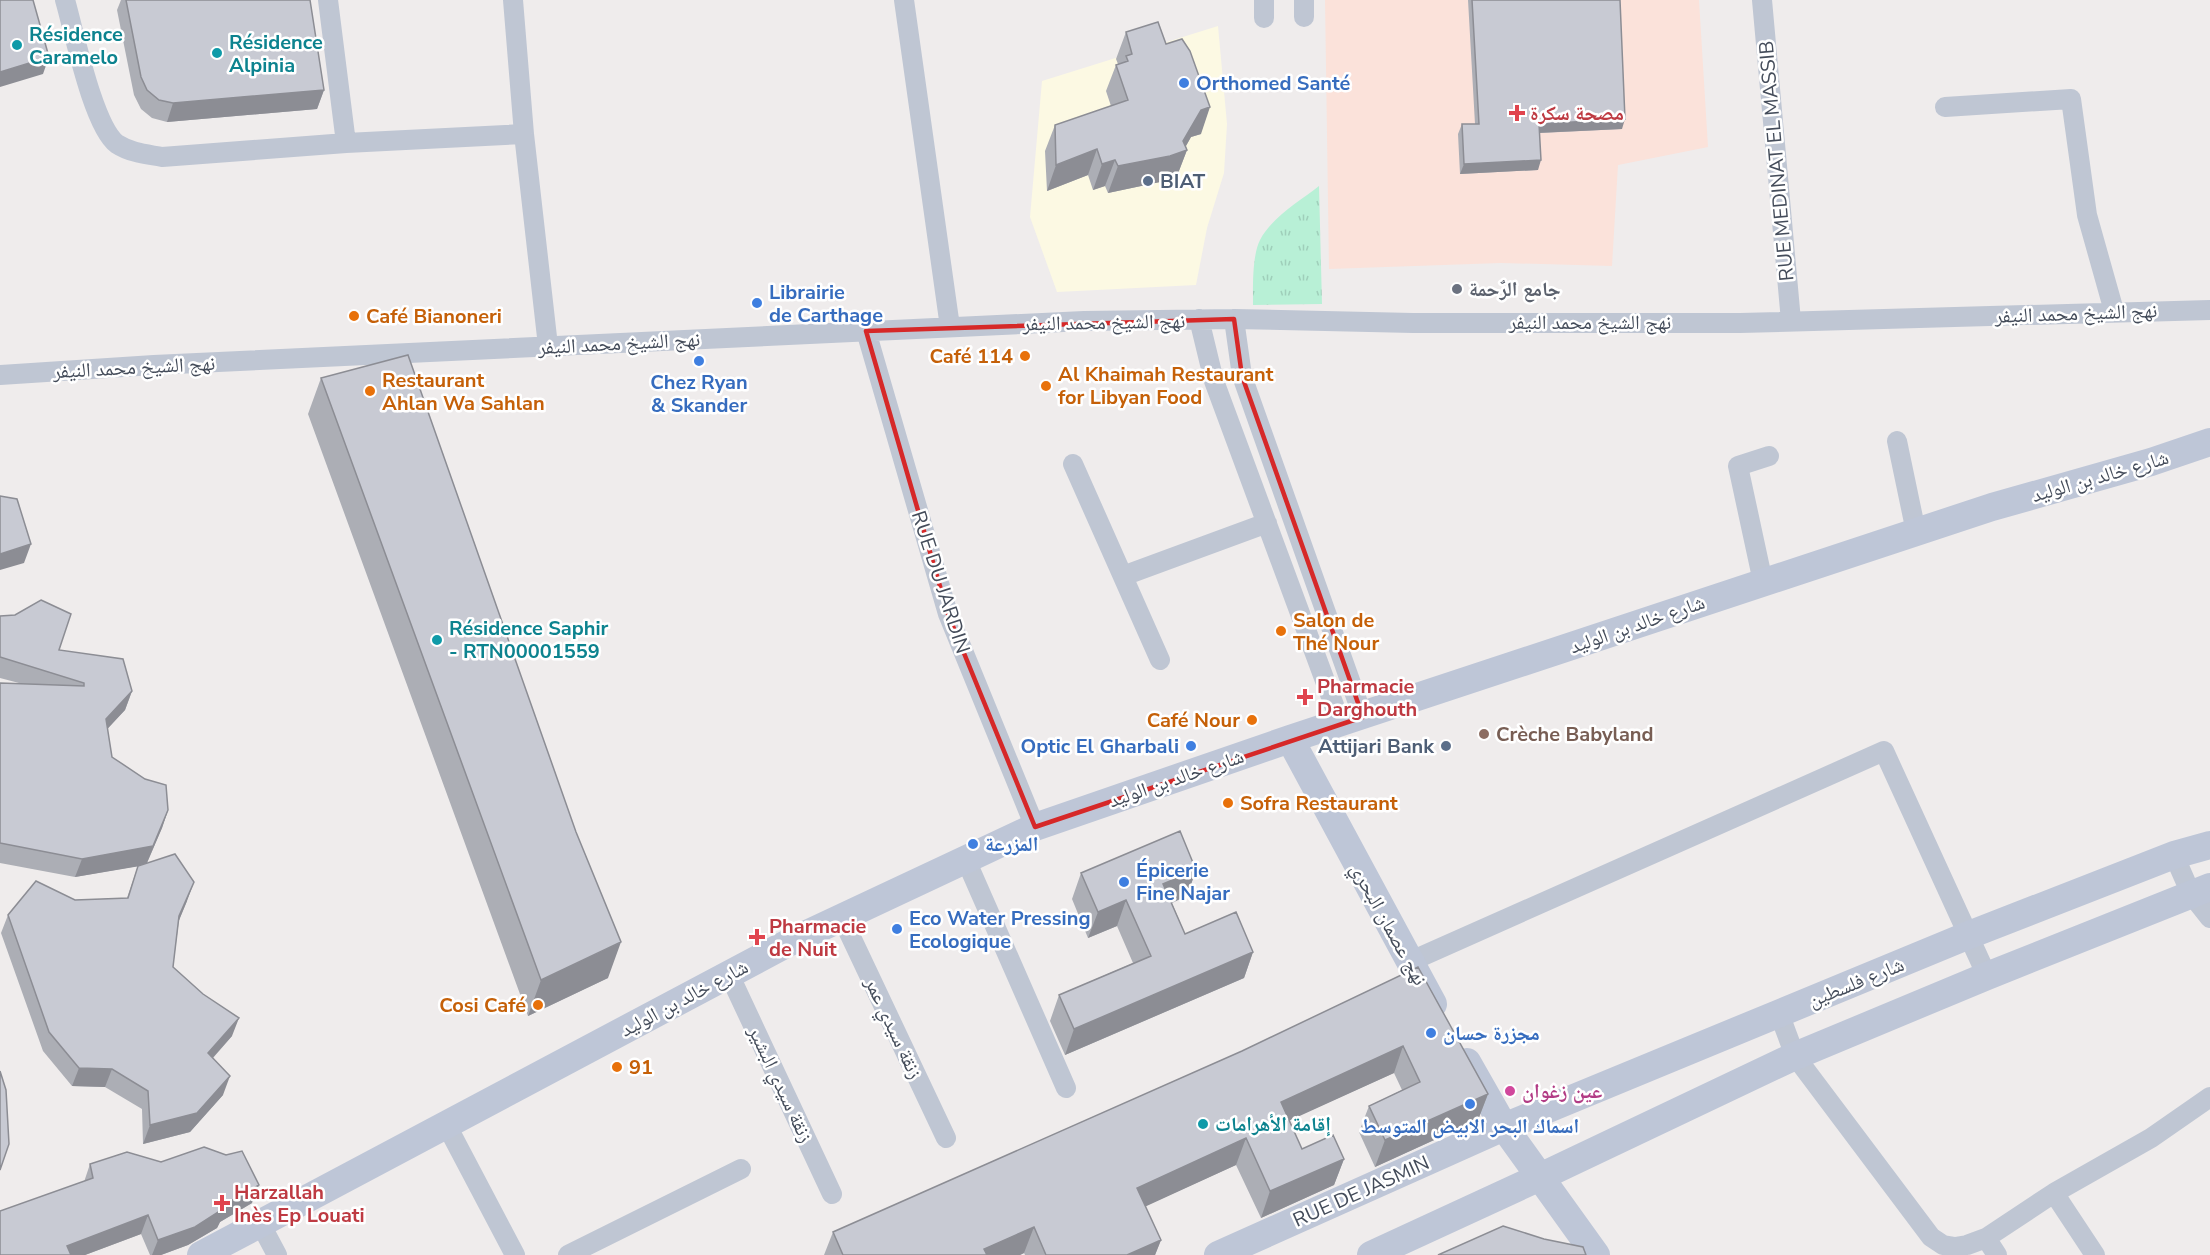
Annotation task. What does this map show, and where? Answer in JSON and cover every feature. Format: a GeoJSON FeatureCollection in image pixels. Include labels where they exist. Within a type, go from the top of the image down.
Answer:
{"type":"FeatureCollection","features":[{"type":"Feature","properties":{"kind":"street"},"geometry":{"type":"LineString","coordinates":[[65,0],[92,95],[104,127],[115,143],[131,152],[162,157],[346,143],[524,134]]}},
{"type":"Feature","properties":{"kind":"street"},"geometry":{"type":"LineString","coordinates":[[328,0],[346,143]]}},
{"type":"Feature","properties":{"kind":"street"},"geometry":{"type":"LineString","coordinates":[[513,0],[524,134],[548,346]]}},
{"type":"Feature","properties":{"kind":"street"},"geometry":{"type":"LineString","coordinates":[[904,0],[950,327]]}},
{"type":"Feature","properties":{"kind":"street","name":"RUE MEDINAT EL MASSIB"},"geometry":{"type":"LineString","coordinates":[[1762,0],[1791,321]]}},
{"type":"Feature","properties":{"kind":"street"},"geometry":{"type":"LineString","coordinates":[[1945,107],[2071,99],[2087,215],[2114,311]]}},
{"type":"Feature","properties":{"kind":"street","name":"نهج الشيخ محمد النيفر"},"geometry":{"type":"LineString","coordinates":[[0,375],[154,365],[1084,321],[1234,319],[1413,323],[1791,321],[2210,310]]}},
{"type":"Feature","properties":{"kind":"street"},"geometry":{"type":"LineString","coordinates":[[1234,319],[1242,376],[1352,720]]}},
{"type":"Feature","properties":{"kind":"street"},"geometry":{"type":"LineString","coordinates":[[1199,320],[1215,381],[1267,523],[1352,720]]}},
{"type":"Feature","properties":{"kind":"street","name":"RUE DU JARDIN"},"geometry":{"type":"LineString","coordinates":[[866,331],[948,614],[1035,827]]}},
{"type":"Feature","properties":{"kind":"street"},"geometry":{"type":"LineString","coordinates":[[1897,441],[1916,532]]}},
{"type":"Feature","properties":{"kind":"street","name":"شارع خالد بن الوليد"},"geometry":{"type":"LineString","coordinates":[[201,1255],[729,974],[1035,827],[1290,739],[1763,582],[1992,507],[2151,462],[2210,442]]}},
{"type":"Feature","properties":{"kind":"street"},"geometry":{"type":"LineString","coordinates":[[1763,582],[1738,466],[1769,456]]}},
{"type":"Feature","properties":{"kind":"street"},"geometry":{"type":"LineString","coordinates":[[1074,464],[1160,660]]}},
{"type":"Feature","properties":{"kind":"street"},"geometry":{"type":"LineString","coordinates":[[1123,576],[1267,523]]}},
{"type":"Feature","properties":{"kind":"street","name":"نهج عصمان البحري"},"geometry":{"type":"LineString","coordinates":[[1290,739],[1409,962],[1504,1126],[1596,1255]]}},
{"type":"Feature","properties":{"kind":"street"},"geometry":{"type":"LineString","coordinates":[[1409,962],[1884,752],[1987,976]]}},
{"type":"Feature","properties":{"kind":"street","name":"شارع فلسطين"},"geometry":{"type":"LineString","coordinates":[[1504,1126],[1969,935],[2174,855],[2210,845]]}},
{"type":"Feature","properties":{"kind":"street"},"geometry":{"type":"LineString","coordinates":[[2174,855],[2201,891],[2210,918]]}},
{"type":"Feature","properties":{"kind":"street"},"geometry":{"type":"LineString","coordinates":[[966,860],[1066,1088]]}},
{"type":"Feature","properties":{"kind":"street"},"geometry":{"type":"LineString","coordinates":[[1371,1255],[1794,1056],[2201,891]]}},
{"type":"Feature","properties":{"kind":"street","name":"زنقة سيدي عمر"},"geometry":{"type":"LineString","coordinates":[[842,918],[946,1138]]}},
{"type":"Feature","properties":{"kind":"street","name":"زنقة سيدي البشير"},"geometry":{"type":"LineString","coordinates":[[729,974],[832,1194]]}},
{"type":"Feature","properties":{"kind":"street"},"geometry":{"type":"LineString","coordinates":[[1779,1013],[1794,1056],[1931,1237],[1943,1245],[1955,1247],[1986,1238],[2054,1193],[2151,1138],[2210,1097]]}},
{"type":"Feature","properties":{"kind":"street"},"geometry":{"type":"LineString","coordinates":[[446,1124],[515,1255]]}},
{"type":"Feature","properties":{"kind":"street","name":"RUE DE JASMIN"},"geometry":{"type":"LineString","coordinates":[[1218,1255],[1504,1126]]}},
{"type":"Feature","properties":{"kind":"street"},"geometry":{"type":"LineString","coordinates":[[568,1255],[741,1169]]}},
{"type":"Feature","properties":{"kind":"street"},"geometry":{"type":"LineString","coordinates":[[2054,1193],[2095,1255]]}},
{"type":"Feature","properties":{"kind":"street"},"geometry":{"type":"LineString","coordinates":[[260,1223],[276,1255]]}},
{"type":"Feature","properties":{"kind":"street"},"geometry":{"type":"LineString","coordinates":[[1986,1238],[1997,1255]]}},
{"type":"Feature","properties":{"kind":"highlighted area"},"geometry":{"type":"Polygon","coordinates":[[[1234,319],[1242,376],[1363,717],[1035,827],[948,614],[866,331],[1234,319]]]}},
{"type":"Feature","properties":{"kind":"shaded area","name":"مصحة سكرة"},"geometry":{"type":"Polygon","coordinates":[[[1325,0],[1699,0],[1708,147],[1618,165],[1612,266],[1501,263],[1329,269],[1325,0]]]}},
{"type":"Feature","properties":{"kind":"shaded area"},"geometry":{"type":"Polygon","coordinates":[[[1218,26],[1227,124],[1224,173],[1207,228],[1196,285],[1057,292],[1030,217],[1042,81],[1218,26]]]}},
{"type":"Feature","properties":{"kind":"green space"},"geometry":{"type":"Polygon","coordinates":[[[1319,186],[1322,304],[1253,305],[1254,263],[1260,240],[1279,217],[1319,186]]]}},
{"type":"Feature","properties":{"kind":"building","name":"Résidence Caramelo"},"geometry":{"type":"Polygon","coordinates":[[[0,0],[33,0],[49,57],[0,72],[0,0]]]}},
{"type":"Feature","properties":{"kind":"building","name":"Résidence Alpinia"},"geometry":{"type":"Polygon","coordinates":[[[126,0],[310,0],[324,90],[173,103],[159,100],[147,90],[141,77],[126,0]]]}},
{"type":"Feature","properties":{"kind":"building","name":"مصحة سكرة"},"geometry":{"type":"Polygon","coordinates":[[[1472,0],[1620,0],[1625,119],[1539,124],[1541,160],[1464,164],[1462,124],[1479,124],[1472,0]]]}},
{"type":"Feature","properties":{"kind":"building"},"geometry":{"type":"Polygon","coordinates":[[[1158,22],[1166,44],[1182,39],[1190,51],[1210,107],[1201,110],[1183,141],[1187,150],[1170,156],[1118,166],[1115,160],[1102,164],[1097,149],[1056,165],[1055,125],[1128,100],[1116,65],[1128,61],[1126,56],[1132,54],[1126,32],[1158,22]]]}},
{"type":"Feature","properties":{"kind":"building","name":"Résidence Saphir - RTN00001559"},"geometry":{"type":"Polygon","coordinates":[[[408,355],[576,832],[621,942],[541,980],[321,378],[408,355]]]}},
{"type":"Feature","properties":{"kind":"building"},"geometry":{"type":"Polygon","coordinates":[[[0,496],[17,499],[31,544],[0,554],[0,496]]]}},
{"type":"Feature","properties":{"kind":"building"},"geometry":{"type":"Polygon","coordinates":[[[41,600],[71,614],[59,650],[123,659],[132,691],[106,719],[112,757],[145,779],[166,785],[168,810],[153,846],[82,859],[0,843],[0,683],[84,686],[84,683],[0,657],[0,616],[15,615],[41,600]]]}},
{"type":"Feature","properties":{"kind":"building"},"geometry":{"type":"Polygon","coordinates":[[[1180,831],[1196,870],[1163,884],[1185,934],[1236,912],[1253,952],[1074,1029],[1059,995],[1151,956],[1126,900],[1098,912],[1081,873],[1180,831]]]}},
{"type":"Feature","properties":{"kind":"building"},"geometry":{"type":"Polygon","coordinates":[[[175,854],[194,882],[179,916],[173,967],[203,994],[239,1018],[208,1053],[230,1076],[197,1113],[150,1125],[148,1091],[112,1069],[79,1068],[49,1032],[8,915],[36,881],[75,900],[128,898],[138,866],[175,854]]]}},
{"type":"Feature","properties":{"kind":"building","name":"إقامة الأهرامات"},"geometry":{"type":"Polygon","coordinates":[[[1418,967],[1488,1094],[1385,1140],[1369,1106],[1420,1082],[1403,1046],[1281,1102],[1302,1149],[1333,1135],[1344,1159],[1270,1191],[1246,1138],[1137,1188],[1161,1240],[1127,1255],[1046,1255],[1034,1227],[984,1249],[987,1255],[843,1255],[833,1232],[1242,1051],[1418,967]]]}},
{"type":"Feature","properties":{"kind":"building"},"geometry":{"type":"Polygon","coordinates":[[[0,1071],[6,1090],[9,1144],[0,1170],[0,1071]]]}},
{"type":"Feature","properties":{"kind":"building"},"geometry":{"type":"Polygon","coordinates":[[[204,1147],[226,1155],[242,1151],[259,1185],[227,1203],[223,1209],[195,1227],[158,1240],[148,1215],[67,1246],[71,1255],[0,1255],[0,1211],[93,1178],[90,1164],[127,1152],[161,1162],[204,1147]]]}},
{"type":"Feature","properties":{"kind":"building"},"geometry":{"type":"Polygon","coordinates":[[[1503,1226],[1544,1239],[1583,1247],[1586,1255],[1438,1255],[1503,1226]]]}},
{"type":"Feature","properties":{"kind":"place","name":"Résidence Caramelo"},"geometry":{"type":"Point","coordinates":[17,45]}},
{"type":"Feature","properties":{"kind":"place","name":"Résidence Alpinia"},"geometry":{"type":"Point","coordinates":[217,53]}},
{"type":"Feature","properties":{"kind":"place","name":"Orthomed Santé"},"geometry":{"type":"Point","coordinates":[1184,83]}},
{"type":"Feature","properties":{"kind":"place","name":"مصحة سكرة"},"geometry":{"type":"Point","coordinates":[1517,113]}},
{"type":"Feature","properties":{"kind":"place","name":"BIAT"},"geometry":{"type":"Point","coordinates":[1148,181]}},
{"type":"Feature","properties":{"kind":"place","name":"جامع الرٌحمة"},"geometry":{"type":"Point","coordinates":[1457,289]}},
{"type":"Feature","properties":{"kind":"place","name":"Librairie de Carthage"},"geometry":{"type":"Point","coordinates":[757,303]}},
{"type":"Feature","properties":{"kind":"place","name":"Café Bianoneri"},"geometry":{"type":"Point","coordinates":[354,316]}},
{"type":"Feature","properties":{"kind":"place","name":"Café 114"},"geometry":{"type":"Point","coordinates":[1025,356]}},
{"type":"Feature","properties":{"kind":"place","name":"Chez Ryan & Skander"},"geometry":{"type":"Point","coordinates":[699,361]}},
{"type":"Feature","properties":{"kind":"place","name":"Al Khaimah Restaurant for Libyan Food"},"geometry":{"type":"Point","coordinates":[1046,386]}},
{"type":"Feature","properties":{"kind":"place","name":"Restaurant Ahlan Wa Sahlan"},"geometry":{"type":"Point","coordinates":[370,391]}},
{"type":"Feature","properties":{"kind":"place","name":"Salon de Thé Nour"},"geometry":{"type":"Point","coordinates":[1281,631]}},
{"type":"Feature","properties":{"kind":"place","name":"Résidence Saphir - RTN00001559"},"geometry":{"type":"Point","coordinates":[437,640]}},
{"type":"Feature","properties":{"kind":"place","name":"Pharmacie Darghouth"},"geometry":{"type":"Point","coordinates":[1305,697]}},
{"type":"Feature","properties":{"kind":"place","name":"Café Nour"},"geometry":{"type":"Point","coordinates":[1252,720]}},
{"type":"Feature","properties":{"kind":"place","name":"Crèche Babyland"},"geometry":{"type":"Point","coordinates":[1484,734]}},
{"type":"Feature","properties":{"kind":"place","name":"Optic El Gharbali"},"geometry":{"type":"Point","coordinates":[1191,746]}},
{"type":"Feature","properties":{"kind":"place","name":"Attijari Bank"},"geometry":{"type":"Point","coordinates":[1446,746]}},
{"type":"Feature","properties":{"kind":"place","name":"Sofra Restaurant"},"geometry":{"type":"Point","coordinates":[1228,803]}},
{"type":"Feature","properties":{"kind":"place","name":"المزرعة"},"geometry":{"type":"Point","coordinates":[973,844]}},
{"type":"Feature","properties":{"kind":"place","name":"Épicerie Fine Najar"},"geometry":{"type":"Point","coordinates":[1124,882]}},
{"type":"Feature","properties":{"kind":"place","name":"Eco Water Pressing Ecologique"},"geometry":{"type":"Point","coordinates":[897,929]}},
{"type":"Feature","properties":{"kind":"place","name":"Pharmacie de Nuit"},"geometry":{"type":"Point","coordinates":[757,937]}},
{"type":"Feature","properties":{"kind":"place","name":"Cosi Café"},"geometry":{"type":"Point","coordinates":[538,1005]}},
{"type":"Feature","properties":{"kind":"place","name":"مجزرة حسان"},"geometry":{"type":"Point","coordinates":[1431,1033]}},
{"type":"Feature","properties":{"kind":"place","name":"91"},"geometry":{"type":"Point","coordinates":[617,1067]}},
{"type":"Feature","properties":{"kind":"place","name":"عين زغوان"},"geometry":{"type":"Point","coordinates":[1510,1091]}},
{"type":"Feature","properties":{"kind":"place","name":"اسماك البحر الابيض المتوسط"},"geometry":{"type":"Point","coordinates":[1470,1104]}},
{"type":"Feature","properties":{"kind":"place","name":"إقامة الأهرامات"},"geometry":{"type":"Point","coordinates":[1203,1124]}},
{"type":"Feature","properties":{"kind":"place","name":"Harzallah Inès Ep Louati"},"geometry":{"type":"Point","coordinates":[222,1203]}}]}
